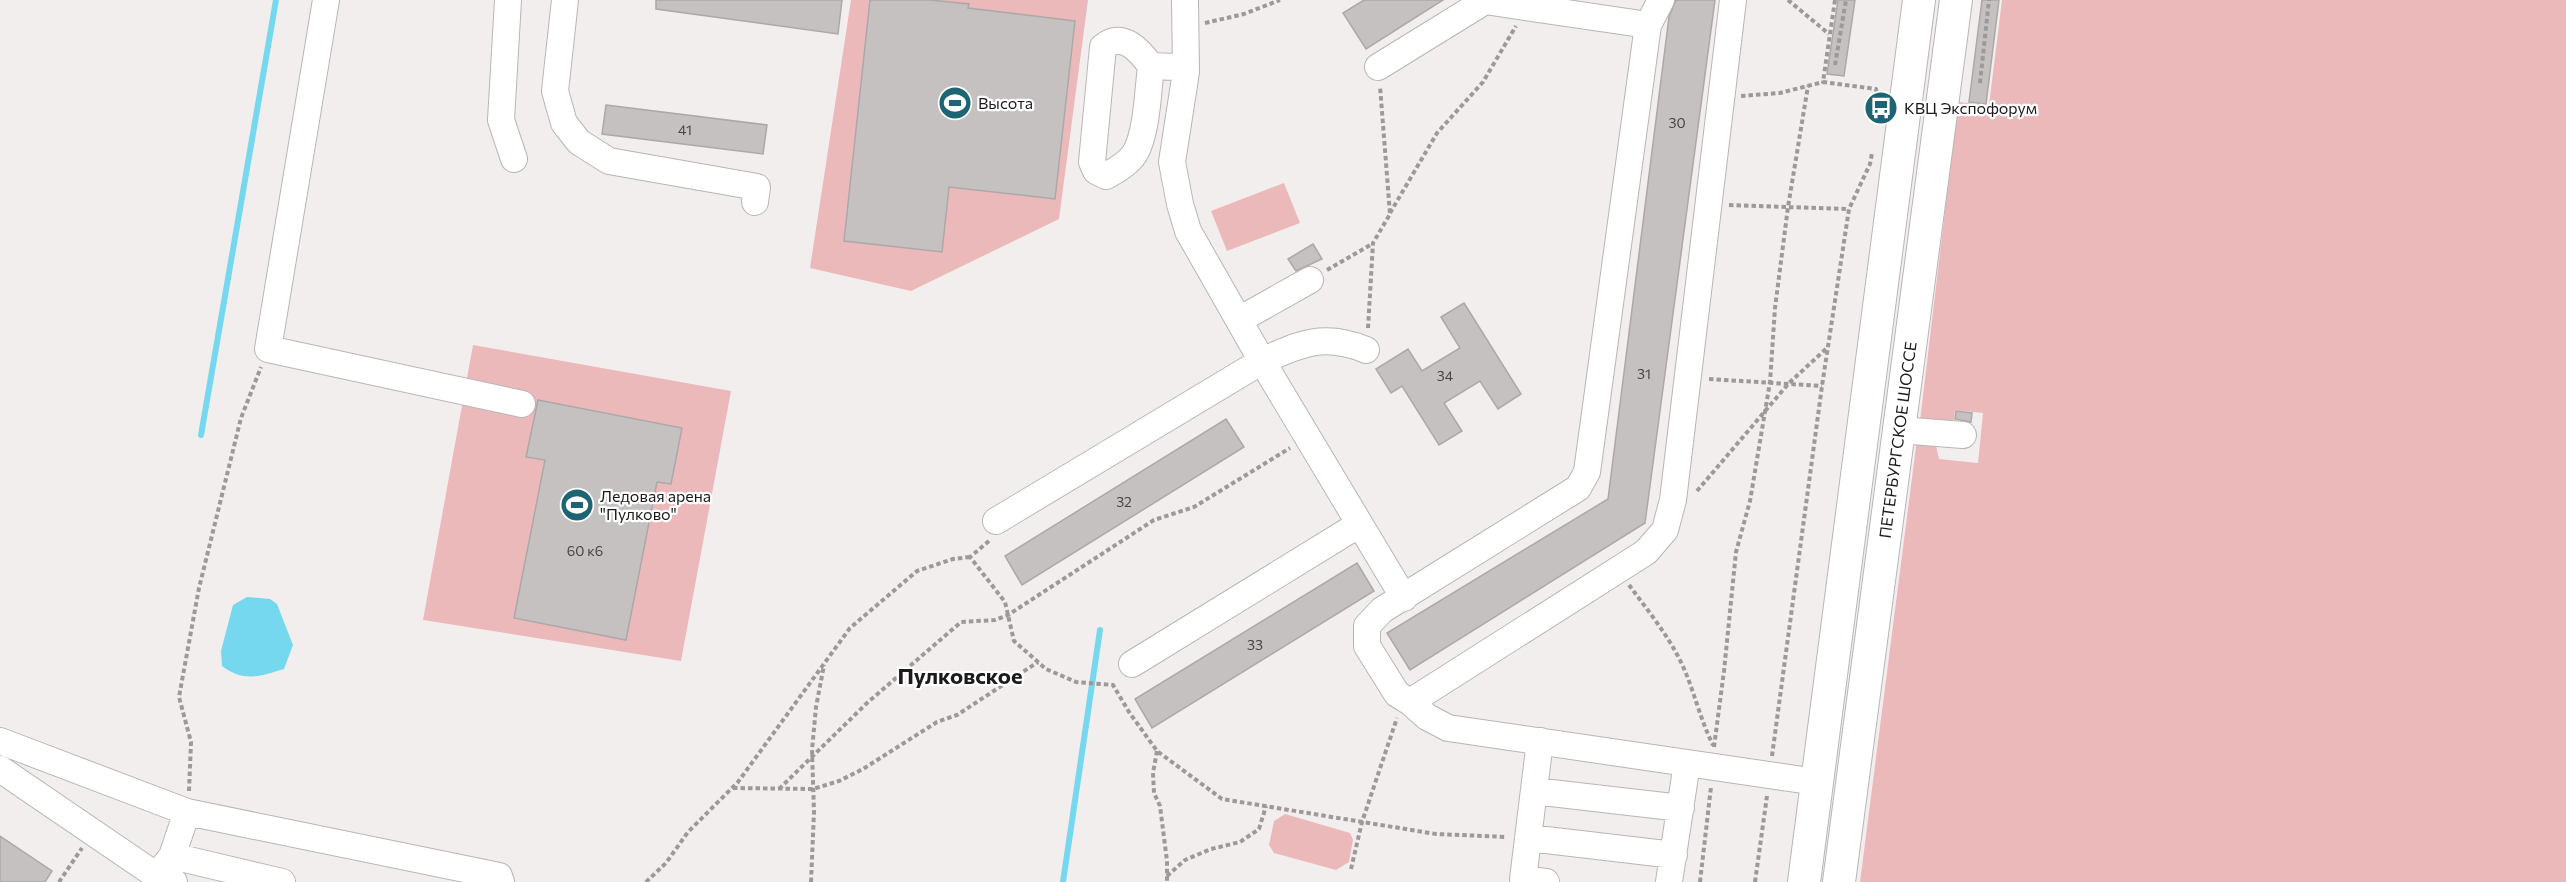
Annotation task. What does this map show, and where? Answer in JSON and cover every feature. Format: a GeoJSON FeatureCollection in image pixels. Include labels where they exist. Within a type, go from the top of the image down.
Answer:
{"type":"FeatureCollection","features":[{"type":"Feature","properties":{"kind":"main road","name":"ПЕТЕРБУРГСКОЕ ШОССЕ"},"geometry":{"type":"LineString","coordinates":[[1804,882],[1919,0]]}},
{"type":"Feature","properties":{"kind":"main road","name":"ПЕТЕРБУРГСКОЕ ШОССЕ"},"geometry":{"type":"LineString","coordinates":[[1839,882],[1956,0]]}},
{"type":"Feature","properties":{"kind":"lane"},"geometry":{"type":"LineString","coordinates":[[326,0],[268,349],[522,404]]}},
{"type":"Feature","properties":{"kind":"lane"},"geometry":{"type":"LineString","coordinates":[[508,0],[501,120],[514,159]]}},
{"type":"Feature","properties":{"kind":"lane"},"geometry":{"type":"LineString","coordinates":[[565,0],[555,91],[564,123],[579,142],[609,161],[758,187],[755,202]]}},
{"type":"Feature","properties":{"kind":"lane"},"geometry":{"type":"LineString","coordinates":[[1185,0],[1186,62],[1172,162],[1180,204],[1193,240],[1358,525],[1404,598]]}},
{"type":"Feature","properties":{"kind":"lane"},"geometry":{"type":"LineString","coordinates":[[1661,0],[1648,25],[1587,472],[1578,488],[1382,610],[1367,626],[1367,646],[1397,694],[1427,717],[1448,728],[1540,741],[1704,759],[1817,782]]}},
{"type":"Feature","properties":{"kind":"lane"},"geometry":{"type":"LineString","coordinates":[[1410,702],[1646,552],[1665,530],[1673,500],[1733,0]]}},
{"type":"Feature","properties":{"kind":"lane"},"geometry":{"type":"LineString","coordinates":[[1378,67],[1485,1],[1648,25]]}},
{"type":"Feature","properties":{"kind":"lane"},"geometry":{"type":"LineString","coordinates":[[1121,41],[1138,49],[1151,66],[1140,142],[1134,155],[1120,168],[1106,176],[1096,171],[1092,162],[1103,47],[1109,42],[1121,41]]}},
{"type":"Feature","properties":{"kind":"lane"},"geometry":{"type":"LineString","coordinates":[[1151,66],[1176,66],[1186,62]]}},
{"type":"Feature","properties":{"kind":"lane"},"geometry":{"type":"LineString","coordinates":[[1239,320],[1310,280]]}},
{"type":"Feature","properties":{"kind":"lane"},"geometry":{"type":"LineString","coordinates":[[996,521],[1262,361],[1297,345],[1320,340],[1346,341],[1366,350]]}},
{"type":"Feature","properties":{"kind":"lane"},"geometry":{"type":"LineString","coordinates":[[1899,430],[1963,435]]}},
{"type":"Feature","properties":{"kind":"lane"},"geometry":{"type":"LineString","coordinates":[[1132,664],[1358,525]]}},
{"type":"Feature","properties":{"kind":"lane"},"geometry":{"type":"LineString","coordinates":[[0,741],[187,812],[500,876],[501,882]]}},
{"type":"Feature","properties":{"kind":"lane"},"geometry":{"type":"LineString","coordinates":[[1540,741],[1534,792],[1520,838],[1523,879],[1546,882]]}},
{"type":"Feature","properties":{"kind":"lane"},"geometry":{"type":"LineString","coordinates":[[1669,882],[1681,808],[1704,759]]}},
{"type":"Feature","properties":{"kind":"lane"},"geometry":{"type":"LineString","coordinates":[[0,769],[94,832],[164,874],[282,882]]}},
{"type":"Feature","properties":{"kind":"lane"},"geometry":{"type":"LineString","coordinates":[[1534,792],[1681,808]]}},
{"type":"Feature","properties":{"kind":"lane"},"geometry":{"type":"LineString","coordinates":[[164,874],[187,812]]}},
{"type":"Feature","properties":{"kind":"lane"},"geometry":{"type":"LineString","coordinates":[[1520,838],[1674,855]]}},
{"type":"Feature","properties":{"kind":"path"},"geometry":{"type":"LineString","coordinates":[[1187,27],[1244,14],[1280,0]]}},
{"type":"Feature","properties":{"kind":"path"},"geometry":{"type":"LineString","coordinates":[[1788,0],[1830,34]]}},
{"type":"Feature","properties":{"kind":"path"},"geometry":{"type":"LineString","coordinates":[[1822,82],[1836,0]]}},
{"type":"Feature","properties":{"kind":"path"},"geometry":{"type":"LineString","coordinates":[[1835,65],[1846,0]]}},
{"type":"Feature","properties":{"kind":"path"},"geometry":{"type":"LineString","coordinates":[[1980,83],[1989,0]]}},
{"type":"Feature","properties":{"kind":"path"},"geometry":{"type":"LineString","coordinates":[[1366,350],[1373,243],[1437,133],[1483,82],[1527,7]]}},
{"type":"Feature","properties":{"kind":"path"},"geometry":{"type":"LineString","coordinates":[[1378,67],[1390,214]]}},
{"type":"Feature","properties":{"kind":"path"},"geometry":{"type":"LineString","coordinates":[[1722,95],[1747,96],[1780,93],[1822,82],[1876,89],[1880,113]]}},
{"type":"Feature","properties":{"kind":"path"},"geometry":{"type":"LineString","coordinates":[[1704,759],[1724,671],[1736,552],[1750,501],[1770,382],[1775,308],[1799,126],[1808,86]]}},
{"type":"Feature","properties":{"kind":"path"},"geometry":{"type":"LineString","coordinates":[[1755,882],[1822,386],[1849,209],[1870,164],[1874,144]]}},
{"type":"Feature","properties":{"kind":"path"},"geometry":{"type":"LineString","coordinates":[[1708,204],[1849,209]]}},
{"type":"Feature","properties":{"kind":"path"},"geometry":{"type":"LineString","coordinates":[[1310,280],[1373,243]]}},
{"type":"Feature","properties":{"kind":"path"},"geometry":{"type":"LineString","coordinates":[[1668,517],[1678,513],[1789,383],[1828,347]]}},
{"type":"Feature","properties":{"kind":"path"},"geometry":{"type":"LineString","coordinates":[[187,812],[191,742],[179,697],[199,588],[241,417],[268,349]]}},
{"type":"Feature","properties":{"kind":"path"},"geometry":{"type":"LineString","coordinates":[[1702,379],[1822,386]]}},
{"type":"Feature","properties":{"kind":"path"},"geometry":{"type":"LineString","coordinates":[[779,789],[867,703],[961,622],[995,620],[1008,615],[1154,520],[1194,507],[1307,438]]}},
{"type":"Feature","properties":{"kind":"path"},"geometry":{"type":"LineString","coordinates":[[645,882],[666,863],[688,832],[732,788],[850,628],[917,571],[953,559],[970,557],[987,544],[996,521]]}},
{"type":"Feature","properties":{"kind":"path"},"geometry":{"type":"LineString","coordinates":[[970,557],[1005,602],[1014,641],[1046,669],[1081,683],[1113,685],[1157,751],[1222,799],[1436,834],[1520,838]]}},
{"type":"Feature","properties":{"kind":"path"},"geometry":{"type":"LineString","coordinates":[[1618,570],[1659,625],[1684,670],[1700,718],[1704,759],[1712,776],[1700,882]]}},
{"type":"Feature","properties":{"kind":"path"},"geometry":{"type":"LineString","coordinates":[[811,882],[812,755],[816,707],[825,661]]}},
{"type":"Feature","properties":{"kind":"path"},"geometry":{"type":"LineString","coordinates":[[732,788],[813,789],[839,781],[863,769],[937,722],[957,715],[1038,662]]}},
{"type":"Feature","properties":{"kind":"path"},"geometry":{"type":"LineString","coordinates":[[1351,869],[1362,822],[1397,717],[1410,702]]}},
{"type":"Feature","properties":{"kind":"path"},"geometry":{"type":"LineString","coordinates":[[1157,751],[1153,773],[1154,793],[1160,806],[1167,882]]}},
{"type":"Feature","properties":{"kind":"path"},"geometry":{"type":"LineString","coordinates":[[1167,876],[1185,860],[1211,849],[1240,842],[1259,829],[1266,806]]}},
{"type":"Feature","properties":{"kind":"path"},"geometry":{"type":"LineString","coordinates":[[59,882],[94,832]]}},
{"type":"Feature","properties":{"kind":"shaded area","name":"Высота"},"geometry":{"type":"Polygon","coordinates":[[[851,0],[1088,0],[1059,219],[911,291],[810,268],[851,0]]]}},
{"type":"Feature","properties":{"kind":"shaded area"},"geometry":{"type":"Polygon","coordinates":[[[2002,0],[2566,0],[2566,882],[1860,882],[1917,439],[1935,441],[1939,459],[1978,463],[1983,413],[1955,410],[1953,425],[1920,421],[1958,102],[1989,105],[2002,0]]]}},
{"type":"Feature","properties":{"kind":"shaded area"},"geometry":{"type":"Polygon","coordinates":[[[1284,183],[1300,223],[1227,251],[1211,211],[1284,183]]]}},
{"type":"Feature","properties":{"kind":"shaded area","name":"Ледовая арена \"Пулково\""},"geometry":{"type":"Polygon","coordinates":[[[473,345],[731,391],[681,661],[423,620],[473,345]]]}},
{"type":"Feature","properties":{"kind":"shaded area"},"geometry":{"type":"Polygon","coordinates":[[[1285,814],[1350,833],[1353,840],[1349,862],[1336,870],[1274,853],[1269,845],[1274,821],[1285,814]]]}},
{"type":"Feature","properties":{"kind":"water"},"geometry":{"type":"Polygon","coordinates":[[[247,597],[270,599],[277,604],[293,645],[284,669],[266,674],[244,676],[222,666],[221,651],[233,605],[247,597]]]}},
{"type":"Feature","properties":{"kind":"building"},"geometry":{"type":"Polygon","coordinates":[[[656,0],[842,0],[838,34],[656,9],[656,0]]]}},
{"type":"Feature","properties":{"kind":"building","name":"Высота"},"geometry":{"type":"Polygon","coordinates":[[[870,0],[930,0],[969,4],[968,8],[1075,21],[1055,199],[949,187],[942,252],[844,241],[870,0]]]}},
{"type":"Feature","properties":{"kind":"building"},"geometry":{"type":"Polygon","coordinates":[[[1364,0],[1443,0],[1366,49],[1343,13],[1364,0]]]}},
{"type":"Feature","properties":{"kind":"building"},"geometry":{"type":"Polygon","coordinates":[[[1676,0],[1715,0],[1645,523],[1410,670],[1387,633],[1608,499],[1669,17],[1676,0]]]}},
{"type":"Feature","properties":{"kind":"building"},"geometry":{"type":"Polygon","coordinates":[[[1838,0],[1855,0],[1844,76],[1827,74],[1838,0]]]}},
{"type":"Feature","properties":{"kind":"building"},"geometry":{"type":"Polygon","coordinates":[[[1982,0],[1999,0],[1986,104],[1969,102],[1982,0]]]}},
{"type":"Feature","properties":{"kind":"building"},"geometry":{"type":"Polygon","coordinates":[[[606,105],[767,125],[763,154],[602,134],[606,105]]]}},
{"type":"Feature","properties":{"kind":"building"},"geometry":{"type":"Polygon","coordinates":[[[1313,244],[1322,259],[1296,271],[1288,259],[1313,244]]]}},
{"type":"Feature","properties":{"kind":"building"},"geometry":{"type":"Polygon","coordinates":[[[1464,303],[1521,394],[1498,409],[1480,381],[1444,403],[1462,431],[1439,445],[1402,386],[1391,393],[1376,369],[1408,349],[1422,371],[1460,348],[1441,317],[1464,303]]]}},
{"type":"Feature","properties":{"kind":"building"},"geometry":{"type":"Polygon","coordinates":[[[538,400],[682,428],[671,484],[657,482],[626,640],[514,618],[545,460],[526,457],[538,400]]]}},
{"type":"Feature","properties":{"kind":"building"},"geometry":{"type":"Polygon","coordinates":[[[1956,411],[1972,413],[1971,422],[1955,419],[1956,411]]]}},
{"type":"Feature","properties":{"kind":"building"},"geometry":{"type":"Polygon","coordinates":[[[1226,419],[1244,447],[1022,585],[1005,556],[1226,419]]]}},
{"type":"Feature","properties":{"kind":"building"},"geometry":{"type":"Polygon","coordinates":[[[1357,563],[1374,591],[1152,728],[1135,699],[1357,563]]]}},
{"type":"Feature","properties":{"kind":"building"},"geometry":{"type":"Polygon","coordinates":[[[0,836],[52,871],[45,882],[0,882],[0,836]]]}},
{"type":"Feature","properties":{"kind":"waterway"},"geometry":{"type":"LineString","coordinates":[[201,435],[276,0]]}},
{"type":"Feature","properties":{"kind":"waterway"},"geometry":{"type":"LineString","coordinates":[[1063,882],[1100,630]]}},
{"type":"Feature","properties":{"kind":"place","name":"Высота"},"geometry":{"type":"Point","coordinates":[955,103]}},
{"type":"Feature","properties":{"kind":"place","name":"КВЦ Экспофорум"},"geometry":{"type":"Point","coordinates":[1881,108]}},
{"type":"Feature","properties":{"kind":"place","name":"Ледовая арена \"Пулково\""},"geometry":{"type":"Point","coordinates":[577,505]}},
{"type":"Feature","properties":{"kind":"district","name":"Пулковское"},"geometry":{"type":"Point","coordinates":[960,676]}}]}
